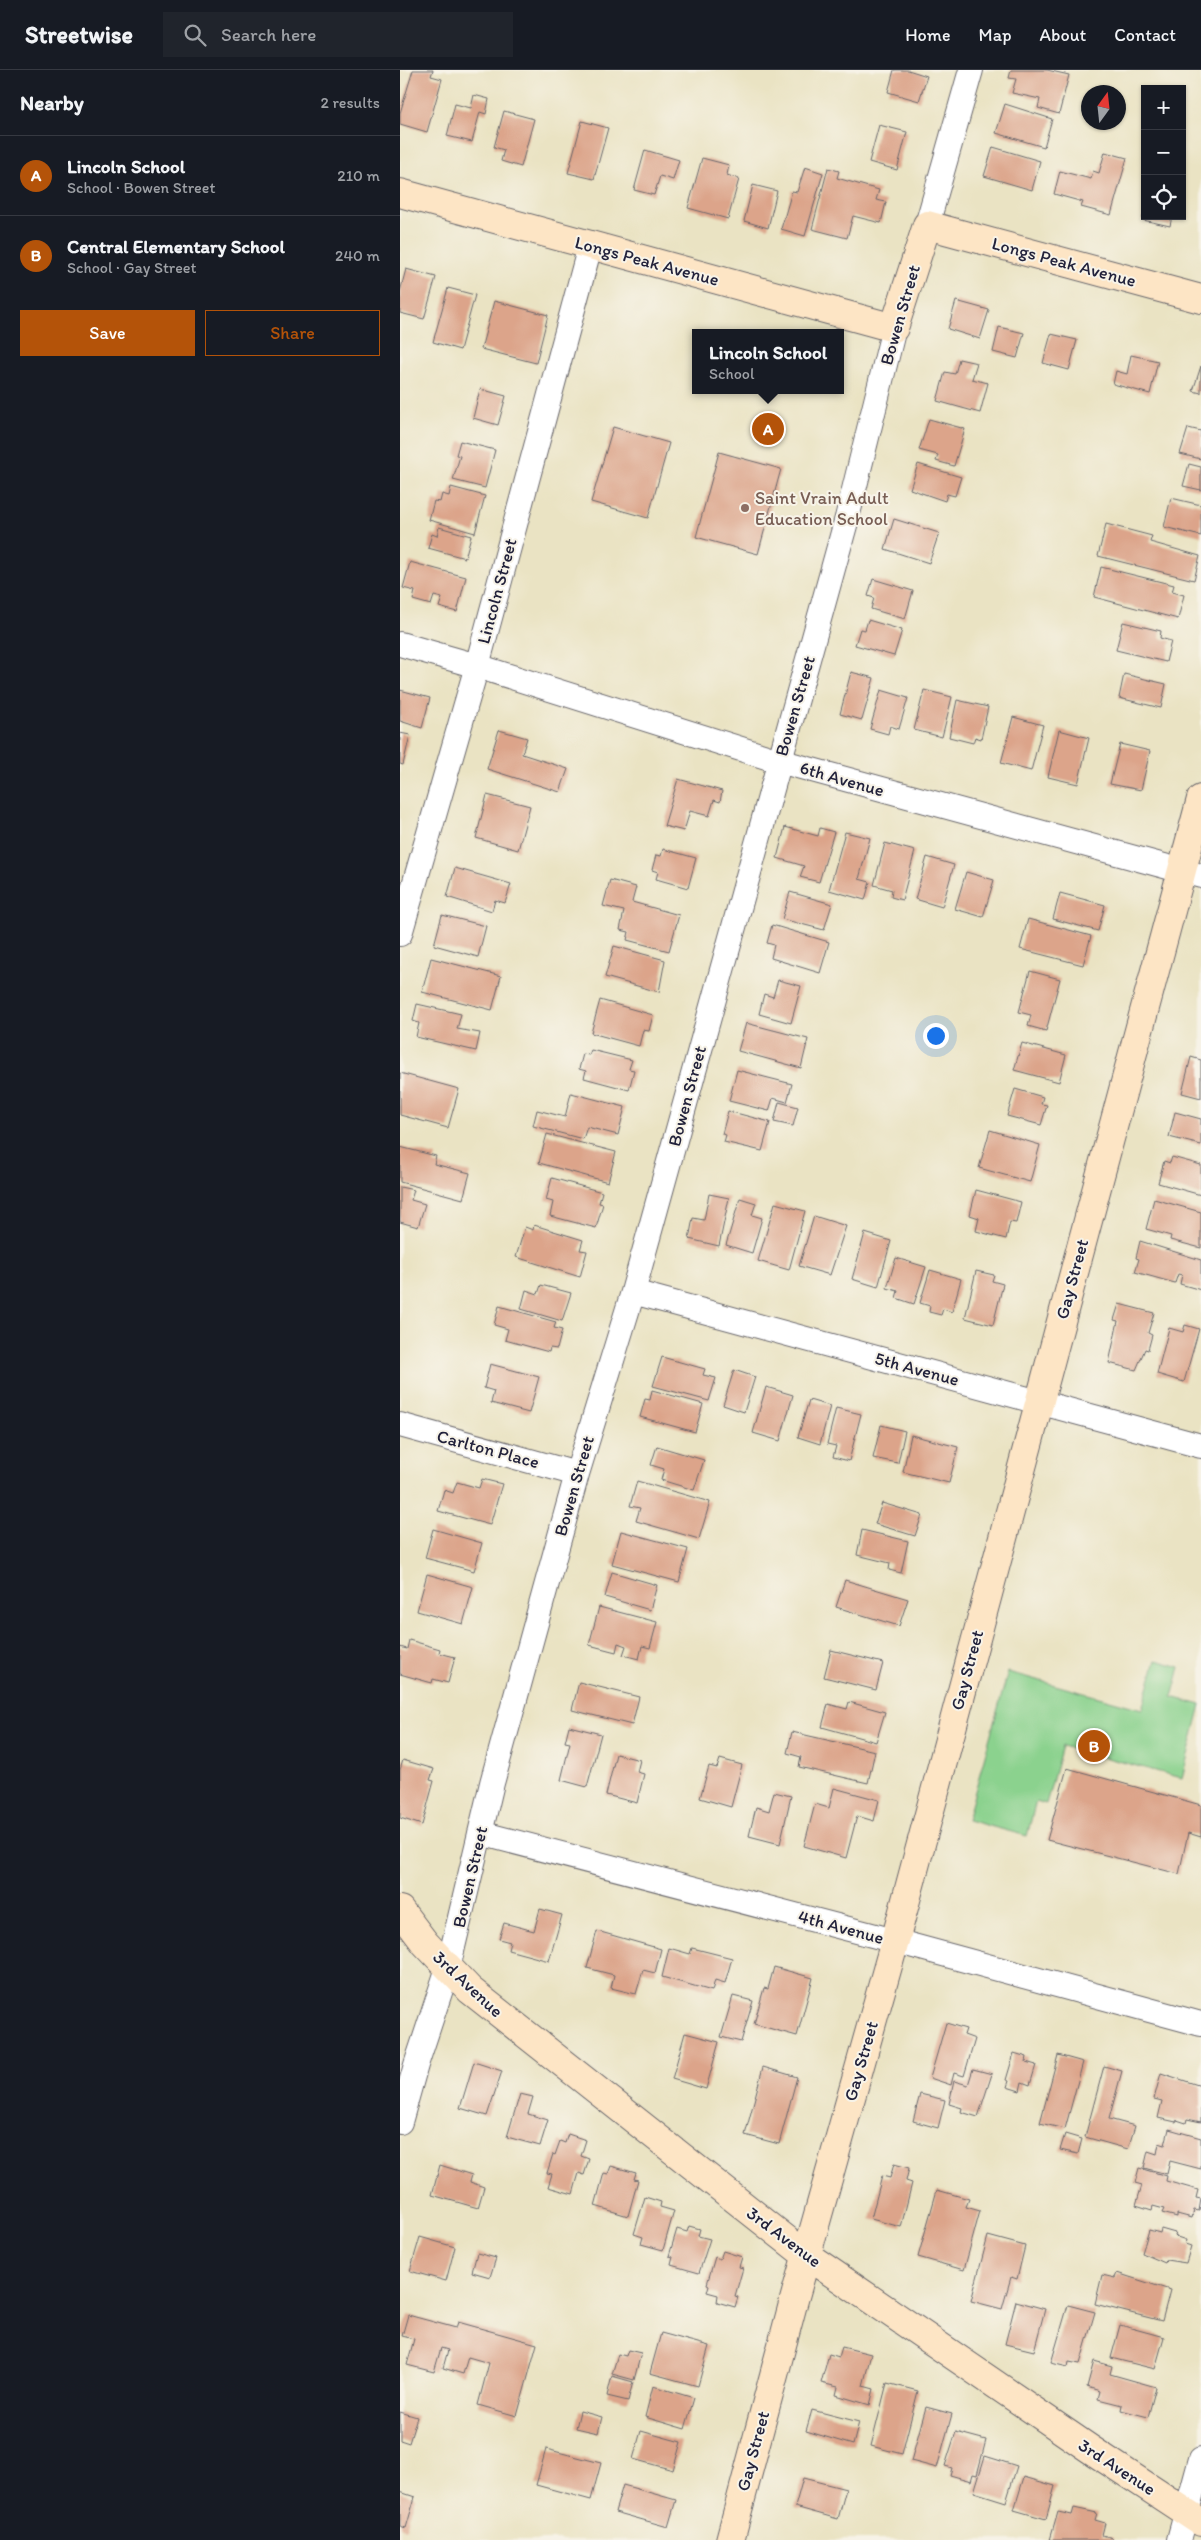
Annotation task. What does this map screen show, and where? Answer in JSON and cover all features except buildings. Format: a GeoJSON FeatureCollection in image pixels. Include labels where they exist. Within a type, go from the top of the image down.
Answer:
{"type":"FeatureCollection","features":[{"type":"Feature","properties":{"kind":"street","name":"Bowen Street"},"geometry":{"type":"LineString","coordinates":[[400,2122],[416,2065],[448,1968],[480,1833],[577,1474],[632,1292],[847,518],[894,328],[926,225],[970,70]]}},
{"type":"Feature","properties":{"kind":"street","name":"Longs Peak Avenue"},"geometry":{"type":"LineString","coordinates":[[400,193],[894,328]]}},
{"type":"Feature","properties":{"kind":"street","name":"Longs Peak Avenue"},"geometry":{"type":"LineString","coordinates":[[926,225],[1201,299]]}},
{"type":"Feature","properties":{"kind":"street","name":"Lincoln Street"},"geometry":{"type":"LineString","coordinates":[[400,934],[477,666],[590,246]]}},
{"type":"Feature","properties":{"kind":"street","name":"6th Avenue"},"geometry":{"type":"LineString","coordinates":[[400,644],[477,666],[779,761],[1191,874]]}},
{"type":"Feature","properties":{"kind":"street","name":"Gay Street"},"geometry":{"type":"LineString","coordinates":[[730,2540],[806,2255],[895,1941],[1038,1402],[1191,874],[1201,799]]}},
{"type":"Feature","properties":{"kind":"street","name":"5th Avenue"},"geometry":{"type":"LineString","coordinates":[[632,1292],[1201,1446]]}},
{"type":"Feature","properties":{"kind":"street","name":"Carlton Place"},"geometry":{"type":"LineString","coordinates":[[400,1425],[577,1474]]}},
{"type":"Feature","properties":{"kind":"street","name":"4th Avenue"},"geometry":{"type":"LineString","coordinates":[[480,1833],[895,1941],[1201,2024]]}},
{"type":"Feature","properties":{"kind":"street","name":"3rd Avenue"},"geometry":{"type":"LineString","coordinates":[[400,1910],[448,1968],[470,1990],[806,2255],[1194,2517]]}},
{"type":"Feature","properties":{"kind":"street"},"geometry":{"type":"LineString","coordinates":[[1178,2540],[1194,2517],[1201,2459]]}},
{"type":"Feature","properties":{"kind":"green space"},"geometry":{"type":"Polygon","coordinates":[[[1156,1660],[1180,1667],[1172,1697],[1201,1705],[1182,1778],[1062,1746],[1046,1804],[1036,1801],[1027,1836],[967,1820],[1008,1672],[1142,1709],[1156,1660]]]}},
{"type":"Feature","properties":{"kind":"place","name":"Lincoln School"},"geometry":{"type":"Point","coordinates":[768,429]}},
{"type":"Feature","properties":{"kind":"place","name":"Saint Vrain Adult Education School"},"geometry":{"type":"Point","coordinates":[745,508]}},
{"type":"Feature","properties":{"kind":"place","name":"Central Elementary School"},"geometry":{"type":"Point","coordinates":[1094,1746]}}]}
